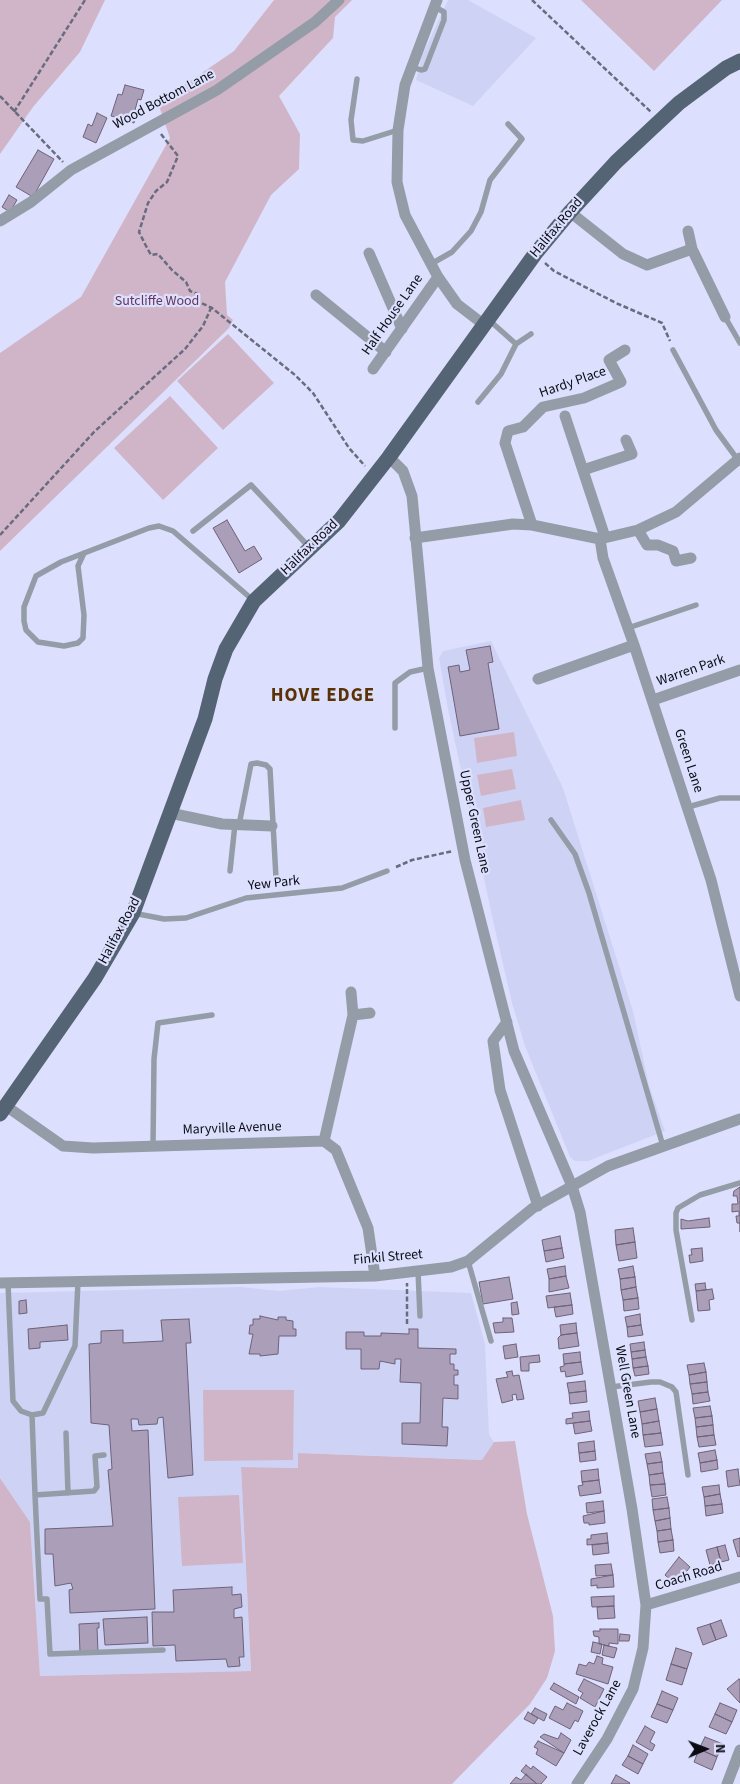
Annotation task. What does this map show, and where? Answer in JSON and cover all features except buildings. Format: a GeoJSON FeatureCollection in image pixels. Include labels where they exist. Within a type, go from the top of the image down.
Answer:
{"type":"FeatureCollection","features":[{"type":"Feature","properties":{"kind":"main road","name":"Halifax Road"},"geometry":{"type":"LineString","coordinates":[[3,1110],[95,978],[133,913],[205,719],[214,679],[226,649],[254,601],[339,521],[389,457],[535,254],[570,212],[616,162],[679,103],[726,68],[740,61]]}},
{"type":"Feature","properties":{"kind":"street","name":"Wood Bottom Lane"},"geometry":{"type":"LineString","coordinates":[[0,221],[31,202],[71,170],[155,122],[217,90],[315,22],[339,0]]}},
{"type":"Feature","properties":{"kind":"street","name":"Half House Lane"},"geometry":{"type":"LineString","coordinates":[[436,3],[411,66],[403,94],[398,130],[396,168],[400,198],[405,215],[438,277],[457,304],[485,321]]}},
{"type":"Feature","properties":{"kind":"street"},"geometry":{"type":"LineString","coordinates":[[570,212],[624,254],[647,265],[692,249]]}},
{"type":"Feature","properties":{"kind":"street"},"geometry":{"type":"LineString","coordinates":[[688,231],[692,249],[725,317]]}},
{"type":"Feature","properties":{"kind":"street"},"geometry":{"type":"LineString","coordinates":[[369,253],[402,329]]}},
{"type":"Feature","properties":{"kind":"street","name":"Half House Lane"},"geometry":{"type":"LineString","coordinates":[[373,370],[438,277]]}},
{"type":"Feature","properties":{"kind":"street"},"geometry":{"type":"LineString","coordinates":[[316,295],[386,352]]}},
{"type":"Feature","properties":{"kind":"street","name":"Hardy Place"},"geometry":{"type":"LineString","coordinates":[[532,525],[504,443],[508,431],[523,427],[543,407],[584,398],[621,382],[609,360],[625,350]]}},
{"type":"Feature","properties":{"kind":"street","name":"Green Lane"},"geometry":{"type":"LineString","coordinates":[[565,416],[583,470],[602,538],[603,558],[653,700],[734,949],[740,996]]}},
{"type":"Feature","properties":{"kind":"street"},"geometry":{"type":"LineString","coordinates":[[583,470],[632,454],[626,440]]}},
{"type":"Feature","properties":{"kind":"street","name":"Upper Green Lane"},"geometry":{"type":"LineString","coordinates":[[389,457],[403,471],[412,496],[428,668],[463,849],[514,1051],[572,1186]]}},
{"type":"Feature","properties":{"kind":"street"},"geometry":{"type":"LineString","coordinates":[[415,538],[512,524],[532,525],[602,538],[638,530],[676,512],[739,459]]}},
{"type":"Feature","properties":{"kind":"street"},"geometry":{"type":"LineString","coordinates":[[638,530],[647,545],[658,545],[672,551],[676,561],[691,558]]}},
{"type":"Feature","properties":{"kind":"street"},"geometry":{"type":"LineString","coordinates":[[538,679],[634,645]]}},
{"type":"Feature","properties":{"kind":"street","name":"Warren Park"},"geometry":{"type":"LineString","coordinates":[[653,700],[740,670]]}},
{"type":"Feature","properties":{"kind":"street"},"geometry":{"type":"LineString","coordinates":[[170,813],[237,825],[272,826]]}},
{"type":"Feature","properties":{"kind":"street"},"geometry":{"type":"LineString","coordinates":[[351,992],[353,1015],[324,1141],[336,1150],[368,1228],[375,1276]]}},
{"type":"Feature","properties":{"kind":"street"},"geometry":{"type":"LineString","coordinates":[[353,1015],[370,1013]]}},
{"type":"Feature","properties":{"kind":"street"},"geometry":{"type":"LineString","coordinates":[[507,1022],[493,1041],[500,1090],[538,1206]]}},
{"type":"Feature","properties":{"kind":"street","name":"Maryville Avenue"},"geometry":{"type":"LineString","coordinates":[[3,1110],[63,1146],[93,1148],[324,1141]]}},
{"type":"Feature","properties":{"kind":"street","name":"Finkil Street"},"geometry":{"type":"LineString","coordinates":[[4,1283],[375,1276],[451,1267],[468,1261],[538,1206],[608,1166],[740,1119]]}},
{"type":"Feature","properties":{"kind":"street","name":"Well Green Lane"},"geometry":{"type":"LineString","coordinates":[[572,1186],[580,1212],[611,1387],[632,1508],[646,1605]]}},
{"type":"Feature","properties":{"kind":"street","name":"Coach Road"},"geometry":{"type":"LineString","coordinates":[[646,1605],[740,1577]]}},
{"type":"Feature","properties":{"kind":"street","name":"Laverock Lane"},"geometry":{"type":"LineString","coordinates":[[577,1784],[607,1739],[633,1689],[643,1648],[646,1605]]}},
{"type":"Feature","properties":{"kind":"street"},"geometry":{"type":"LineString","coordinates":[[727,1784],[740,1750]]}},
{"type":"Feature","properties":{"kind":"lane"},"geometry":{"type":"LineString","coordinates":[[357,80],[351,120],[353,140],[363,141],[398,130]]}},
{"type":"Feature","properties":{"kind":"lane"},"geometry":{"type":"LineString","coordinates":[[431,264],[456,249],[471,231],[481,212],[490,180],[522,139],[508,124]]}},
{"type":"Feature","properties":{"kind":"lane"},"geometry":{"type":"LineString","coordinates":[[725,317],[740,343]]}},
{"type":"Feature","properties":{"kind":"lane"},"geometry":{"type":"LineString","coordinates":[[485,321],[516,344]]}},
{"type":"Feature","properties":{"kind":"lane"},"geometry":{"type":"LineString","coordinates":[[478,402],[501,374],[516,344],[531,334]]}},
{"type":"Feature","properties":{"kind":"lane"},"geometry":{"type":"LineString","coordinates":[[673,350],[716,430],[739,459]]}},
{"type":"Feature","properties":{"kind":"lane"},"geometry":{"type":"LineString","coordinates":[[193,531],[251,486],[310,548]]}},
{"type":"Feature","properties":{"kind":"lane"},"geometry":{"type":"LineString","coordinates":[[84,553],[78,566],[84,616],[83,638],[78,643],[64,646],[38,642],[26,630],[24,622],[24,607],[36,576],[48,568],[84,553],[159,526],[173,531],[254,601]]}},
{"type":"Feature","properties":{"kind":"lane"},"geometry":{"type":"LineString","coordinates":[[628,628],[696,605]]}},
{"type":"Feature","properties":{"kind":"lane"},"geometry":{"type":"LineString","coordinates":[[395,728],[395,683],[410,672],[428,668]]}},
{"type":"Feature","properties":{"kind":"lane"},"geometry":{"type":"LineString","coordinates":[[230,871],[237,825],[251,764],[257,762],[266,765],[270,769],[276,878]]}},
{"type":"Feature","properties":{"kind":"lane"},"geometry":{"type":"LineString","coordinates":[[688,807],[720,798],[740,798]]}},
{"type":"Feature","properties":{"kind":"lane"},"geometry":{"type":"LineString","coordinates":[[551,820],[576,854],[663,1146]]}},
{"type":"Feature","properties":{"kind":"lane","name":"Yew Park"},"geometry":{"type":"LineString","coordinates":[[133,913],[164,919],[186,918],[246,898],[342,888],[387,871]]}},
{"type":"Feature","properties":{"kind":"lane"},"geometry":{"type":"LineString","coordinates":[[153,1146],[154,1059],[158,1023],[212,1015]]}},
{"type":"Feature","properties":{"kind":"lane"},"geometry":{"type":"LineString","coordinates":[[692,1320],[676,1230],[676,1213],[678,1208],[700,1195],[740,1182]]}},
{"type":"Feature","properties":{"kind":"lane"},"geometry":{"type":"LineString","coordinates":[[468,1261],[491,1341]]}},
{"type":"Feature","properties":{"kind":"lane"},"geometry":{"type":"LineString","coordinates":[[413,1272],[420,1316]]}},
{"type":"Feature","properties":{"kind":"lane"},"geometry":{"type":"LineString","coordinates":[[4,1283],[13,1401],[21,1411],[32,1415],[43,1412],[75,1346],[78,1281]]}},
{"type":"Feature","properties":{"kind":"lane"},"geometry":{"type":"LineString","coordinates":[[611,1387],[651,1382],[660,1382],[672,1387],[676,1392],[688,1476]]}},
{"type":"Feature","properties":{"kind":"lane"},"geometry":{"type":"LineString","coordinates":[[32,1415],[40,1599],[48,1599],[50,1654],[163,1650]]}},
{"type":"Feature","properties":{"kind":"lane"},"geometry":{"type":"LineString","coordinates":[[66,1433],[68,1493]]}},
{"type":"Feature","properties":{"kind":"lane"},"geometry":{"type":"LineString","coordinates":[[35,1495],[94,1491],[96,1487],[95,1456],[104,1455]]}},
{"type":"Feature","properties":{"kind":"path"},"geometry":{"type":"LineString","coordinates":[[14,112],[85,0]]}},
{"type":"Feature","properties":{"kind":"path"},"geometry":{"type":"LineString","coordinates":[[532,0],[660,121]]}},
{"type":"Feature","properties":{"kind":"path"},"geometry":{"type":"LineString","coordinates":[[0,96],[71,170]]}},
{"type":"Feature","properties":{"kind":"path"},"geometry":{"type":"LineString","coordinates":[[155,122],[157,130],[178,156],[167,182],[148,203],[139,232],[151,255],[158,254],[186,282],[190,291],[198,294],[199,302],[212,308],[295,375],[313,393],[349,448],[374,476]]}},
{"type":"Feature","properties":{"kind":"path"},"geometry":{"type":"LineString","coordinates":[[535,254],[554,271],[616,303],[662,323],[673,350]]}},
{"type":"Feature","properties":{"kind":"path"},"geometry":{"type":"LineString","coordinates":[[0,535],[94,432],[185,349],[203,326],[212,308]]}},
{"type":"Feature","properties":{"kind":"path"},"geometry":{"type":"LineString","coordinates":[[387,871],[412,860],[463,849]]}},
{"type":"Feature","properties":{"kind":"path"},"geometry":{"type":"LineString","coordinates":[[406,1324],[413,1272]]}},
{"type":"Feature","properties":{"kind":"shaded area"},"geometry":{"type":"Polygon","coordinates":[[[448,0],[468,0],[536,38],[473,106],[416,80],[422,56],[448,0]]]}},
{"type":"Feature","properties":{"kind":"shaded area"},"geometry":{"type":"Polygon","coordinates":[[[491,641],[563,788],[633,1011],[649,1086],[665,1131],[588,1161],[575,1161],[570,1157],[525,1046],[512,1003],[492,916],[448,709],[439,658],[443,651],[491,641]]]}},
{"type":"Feature","properties":{"kind":"shaded area"},"geometry":{"type":"Polygon","coordinates":[[[241,1287],[279,1291],[319,1287],[471,1293],[485,1344],[489,1435],[494,1442],[482,1460],[299,1453],[298,1468],[241,1467],[251,1671],[40,1676],[30,1522],[0,1478],[0,1293],[241,1287]]]}},
{"type":"Feature","properties":{"kind":"green space"},"geometry":{"type":"Polygon","coordinates":[[[0,0],[105,0],[80,52],[33,107],[0,154],[0,0]]]}},
{"type":"Feature","properties":{"kind":"green space","name":"Sutcliffe Wood"},"geometry":{"type":"Polygon","coordinates":[[[274,0],[352,0],[335,17],[333,38],[279,96],[300,134],[299,169],[271,195],[225,282],[227,315],[233,320],[229,328],[0,551],[0,353],[81,297],[170,138],[158,103],[234,51],[274,0]]]}},
{"type":"Feature","properties":{"kind":"green space"},"geometry":{"type":"Polygon","coordinates":[[[581,0],[722,0],[654,71],[581,0]]]}},
{"type":"Feature","properties":{"kind":"green space"},"geometry":{"type":"Polygon","coordinates":[[[228,334],[274,383],[223,430],[177,381],[228,334]]]}},
{"type":"Feature","properties":{"kind":"green space"},"geometry":{"type":"Polygon","coordinates":[[[170,396],[218,448],[163,500],[114,448],[170,396]]]}},
{"type":"Feature","properties":{"kind":"green space"},"geometry":{"type":"Polygon","coordinates":[[[514,732],[517,756],[477,763],[474,738],[514,732]]]}},
{"type":"Feature","properties":{"kind":"green space"},"geometry":{"type":"Polygon","coordinates":[[[512,769],[516,789],[481,796],[477,775],[512,769]]]}},
{"type":"Feature","properties":{"kind":"green space"},"geometry":{"type":"Polygon","coordinates":[[[521,800],[525,820],[486,827],[483,808],[521,800]]]}},
{"type":"Feature","properties":{"kind":"green space"},"geometry":{"type":"Polygon","coordinates":[[[203,1390],[294,1390],[293,1460],[204,1461],[203,1390]]]}},
{"type":"Feature","properties":{"kind":"green space"},"geometry":{"type":"Polygon","coordinates":[[[515,1441],[527,1514],[553,1616],[555,1651],[547,1678],[530,1704],[452,1784],[0,1784],[0,1478],[30,1522],[40,1676],[251,1671],[241,1467],[298,1468],[298,1453],[482,1460],[494,1442],[515,1441]]]}},
{"type":"Feature","properties":{"kind":"green space"},"geometry":{"type":"Polygon","coordinates":[[[239,1495],[243,1563],[182,1566],[178,1497],[239,1495]]]}},
{"type":"Feature","properties":{"kind":"district","name":"HOVE EDGE"},"geometry":{"type":"Point","coordinates":[323,697]}}]}
